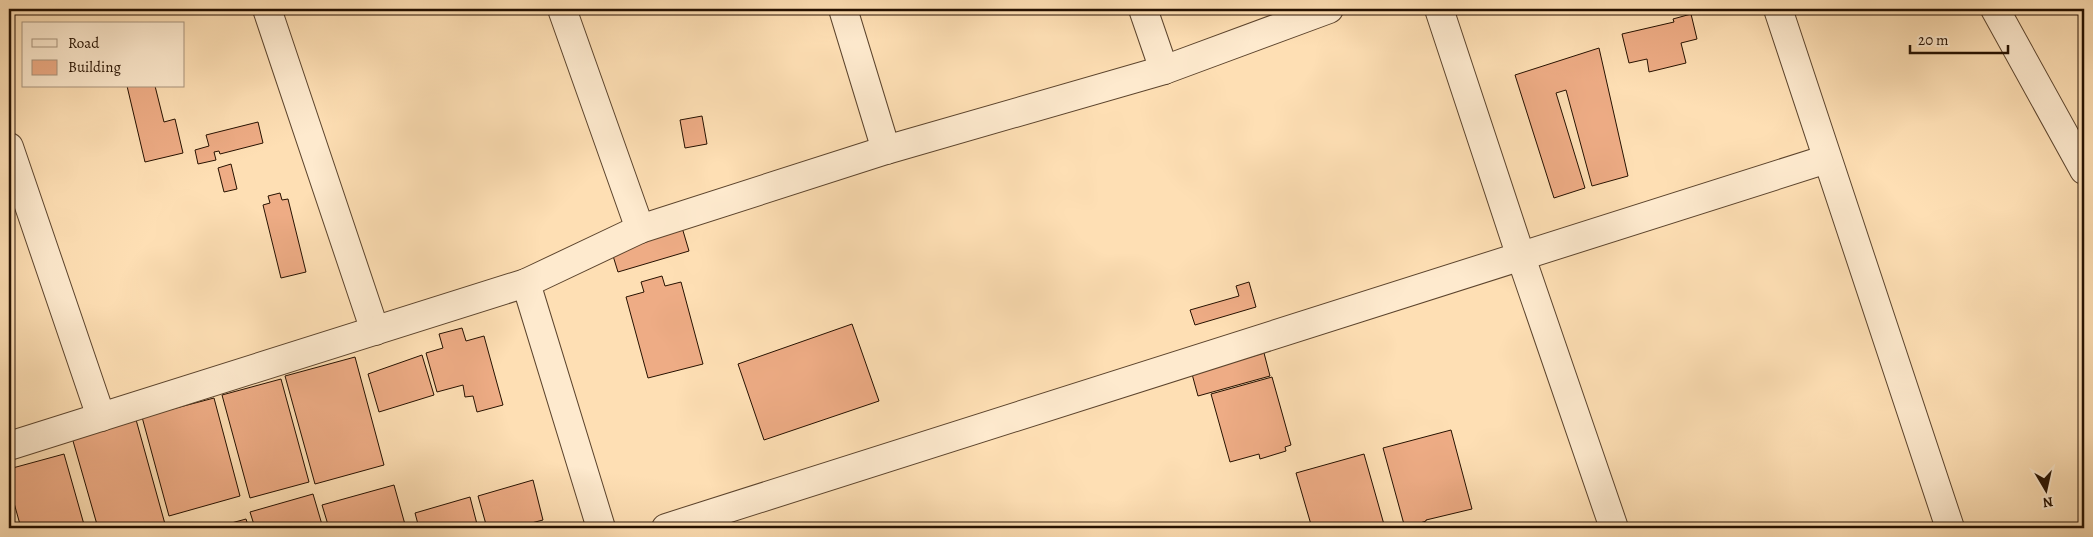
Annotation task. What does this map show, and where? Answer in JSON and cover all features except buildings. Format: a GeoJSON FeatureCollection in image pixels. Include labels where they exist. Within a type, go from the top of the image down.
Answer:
{"type":"FeatureCollection","features":[{"type":"Feature","properties":{"kind":"street"},"geometry":{"type":"LineString","coordinates":[[267,9],[375,330]]}},
{"type":"Feature","properties":{"kind":"street"},"geometry":{"type":"LineString","coordinates":[[562,9],[640,229]]}},
{"type":"Feature","properties":{"kind":"street"},"geometry":{"type":"LineString","coordinates":[[843,9],[886,150]]}},
{"type":"Feature","properties":{"kind":"street"},"geometry":{"type":"LineString","coordinates":[[1143,9],[1164,70]]}},
{"type":"Feature","properties":{"kind":"street"},"geometry":{"type":"LineString","coordinates":[[9,446],[526,283],[640,229],[886,150],[1164,70],[1329,9]]}},
{"type":"Feature","properties":{"kind":"street"},"geometry":{"type":"LineString","coordinates":[[1439,9],[1521,257],[1614,528]]}},
{"type":"Feature","properties":{"kind":"street"},"geometry":{"type":"LineString","coordinates":[[1778,9],[1950,528]]}},
{"type":"Feature","properties":{"kind":"street"},"geometry":{"type":"LineString","coordinates":[[1994,9],[2084,170]]}},
{"type":"Feature","properties":{"kind":"street"},"geometry":{"type":"LineString","coordinates":[[9,147],[101,417]]}},
{"type":"Feature","properties":{"kind":"street"},"geometry":{"type":"LineString","coordinates":[[666,528],[1827,159]]}},
{"type":"Feature","properties":{"kind":"street"},"geometry":{"type":"LineString","coordinates":[[526,283],[601,528]]}}]}
